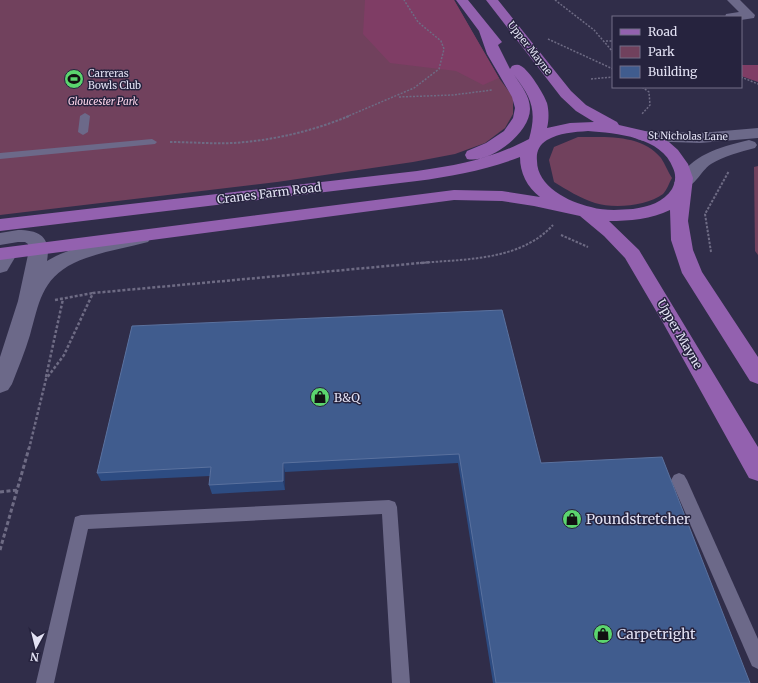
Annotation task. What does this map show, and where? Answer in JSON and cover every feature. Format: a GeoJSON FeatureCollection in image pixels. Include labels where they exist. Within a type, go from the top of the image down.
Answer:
{"type":"FeatureCollection","features":[{"type":"Feature","properties":{"kind":"main road","name":"Upper Mayne"},"geometry":{"type":"LineString","coordinates":[[462,0],[524,77],[540,102],[542,116],[535,142]]}},
{"type":"Feature","properties":{"kind":"main road","name":"Upper Mayne"},"geometry":{"type":"LineString","coordinates":[[492,0],[572,101],[600,120],[636,134]]}},
{"type":"Feature","properties":{"kind":"main road"},"geometry":{"type":"LineString","coordinates":[[280,192],[456,160],[486,150],[508,137],[515,129],[519,120],[522,113],[522,105],[516,89],[494,55],[486,31]]}},
{"type":"Feature","properties":{"kind":"main road"},"geometry":{"type":"LineString","coordinates":[[583,211],[552,197],[535,181],[527,162],[528,152],[535,142],[549,133],[575,127],[603,127],[636,134],[662,146],[678,161],[685,177],[678,226],[679,240],[684,256],[692,273],[758,375]]}},
{"type":"Feature","properties":{"kind":"main road","name":"Cranes Farm Road"},"geometry":{"type":"LineString","coordinates":[[0,225],[280,192],[458,169],[506,157],[525,149],[535,142]]}},
{"type":"Feature","properties":{"kind":"main road"},"geometry":{"type":"LineString","coordinates":[[2,253],[39,250],[439,197],[477,194],[519,197],[583,211],[622,216],[652,211],[664,207],[672,200],[683,184]]}},
{"type":"Feature","properties":{"kind":"main road","name":"Upper Mayne"},"geometry":{"type":"LineString","coordinates":[[583,211],[611,232],[632,254],[654,289],[758,470]]}},
{"type":"Feature","properties":{"kind":"main road"},"geometry":{"type":"LineString","coordinates":[[2,253],[22,236],[35,228],[76,216]]}},
{"type":"Feature","properties":{"kind":"street"},"geometry":{"type":"LineString","coordinates":[[733,0],[754,15]]}},
{"type":"Feature","properties":{"kind":"street"},"geometry":{"type":"LineString","coordinates":[[742,16],[754,15]]}},
{"type":"Feature","properties":{"kind":"street","name":"St Nicholas Lane"},"geometry":{"type":"LineString","coordinates":[[636,134],[715,138],[758,133]]}},
{"type":"Feature","properties":{"kind":"street","name":"St Nicholas Lane"},"geometry":{"type":"LineString","coordinates":[[683,184],[704,161],[728,150],[758,144]]}},
{"type":"Feature","properties":{"kind":"street"},"geometry":{"type":"LineString","coordinates":[[31,295],[47,271],[67,259],[90,251],[154,235]]}},
{"type":"Feature","properties":{"kind":"street"},"geometry":{"type":"LineString","coordinates":[[0,384],[23,324],[31,295],[39,250],[37,240],[22,236]]}},
{"type":"Feature","properties":{"kind":"lane"},"geometry":{"type":"LineString","coordinates":[[83,132],[85,116]]}},
{"type":"Feature","properties":{"kind":"lane"},"geometry":{"type":"LineString","coordinates":[[0,156],[152,142]]}},
{"type":"Feature","properties":{"kind":"lane"},"geometry":{"type":"LineString","coordinates":[[679,480],[758,660]]}},
{"type":"Feature","properties":{"kind":"lane"},"geometry":{"type":"LineString","coordinates":[[45,683],[81,522],[389,507],[401,683]]}},
{"type":"Feature","properties":{"kind":"path"},"geometry":{"type":"LineString","coordinates":[[152,142],[232,143],[265,139],[338,120],[396,97],[414,88],[439,69],[444,49],[441,41],[418,22],[404,0]]}},
{"type":"Feature","properties":{"kind":"path"},"geometry":{"type":"LineString","coordinates":[[555,0],[606,41],[612,50]]}},
{"type":"Feature","properties":{"kind":"path"},"geometry":{"type":"LineString","coordinates":[[548,39],[612,69]]}},
{"type":"Feature","properties":{"kind":"path"},"geometry":{"type":"LineString","coordinates":[[606,41],[612,41]]}},
{"type":"Feature","properties":{"kind":"path"},"geometry":{"type":"LineString","coordinates":[[591,79],[612,77]]}},
{"type":"Feature","properties":{"kind":"path"},"geometry":{"type":"LineString","coordinates":[[742,78],[758,84]]}},
{"type":"Feature","properties":{"kind":"path"},"geometry":{"type":"LineString","coordinates":[[642,114],[650,105],[649,92],[643,88]]}},
{"type":"Feature","properties":{"kind":"path"},"geometry":{"type":"LineString","coordinates":[[396,97],[453,95],[494,90]]}},
{"type":"Feature","properties":{"kind":"path"},"geometry":{"type":"LineString","coordinates":[[713,256],[710,250],[704,214],[732,166]]}},
{"type":"Feature","properties":{"kind":"path"},"geometry":{"type":"LineString","coordinates":[[0,550],[33,435],[63,299],[94,293],[478,258],[529,245],[538,240],[555,223]]}},
{"type":"Feature","properties":{"kind":"path"},"geometry":{"type":"LineString","coordinates":[[561,235],[588,247]]}},
{"type":"Feature","properties":{"kind":"path"},"geometry":{"type":"LineString","coordinates":[[46,379],[64,355],[94,293]]}},
{"type":"Feature","properties":{"kind":"path"},"geometry":{"type":"LineString","coordinates":[[0,492],[18,490]]}},
{"type":"Feature","properties":{"kind":"green space","name":"Gloucester Park"},"geometry":{"type":"Polygon","coordinates":[[[0,0],[454,0],[499,78],[513,97],[513,114],[505,128],[485,143],[455,154],[413,162],[277,182],[0,215],[0,0]]]}},
{"type":"Feature","properties":{"kind":"green space"},"geometry":{"type":"Polygon","coordinates":[[[578,137],[623,138],[644,145],[653,150],[661,158],[672,178],[666,191],[656,198],[639,204],[611,206],[589,201],[554,182],[549,160],[554,147],[578,137]]]}},
{"type":"Feature","properties":{"kind":"green space"},"geometry":{"type":"Polygon","coordinates":[[[758,166],[758,255],[755,251],[754,167],[758,166]]]}},
{"type":"Feature","properties":{"kind":"shaded area"},"geometry":{"type":"Polygon","coordinates":[[[365,0],[454,0],[499,78],[483,85],[456,71],[390,63],[363,34],[365,0]]]}},
{"type":"Feature","properties":{"kind":"shaded area"},"geometry":{"type":"Polygon","coordinates":[[[742,65],[758,65],[758,82],[742,76],[742,65]]]}},
{"type":"Feature","properties":{"kind":"building"},"geometry":{"type":"Polygon","coordinates":[[[502,310],[541,463],[662,457],[750,683],[496,683],[459,454],[283,463],[283,481],[209,485],[211,467],[97,473],[132,326],[502,310]]]}},
{"type":"Feature","properties":{"kind":"place","name":"Carreras Bowls Club"},"geometry":{"type":"Point","coordinates":[74,79]}},
{"type":"Feature","properties":{"kind":"place","name":"B&Q"},"geometry":{"type":"Point","coordinates":[320,397]}},
{"type":"Feature","properties":{"kind":"place","name":"Poundstretcher"},"geometry":{"type":"Point","coordinates":[572,519]}},
{"type":"Feature","properties":{"kind":"place","name":"Carpetright"},"geometry":{"type":"Point","coordinates":[603,634]}}]}
